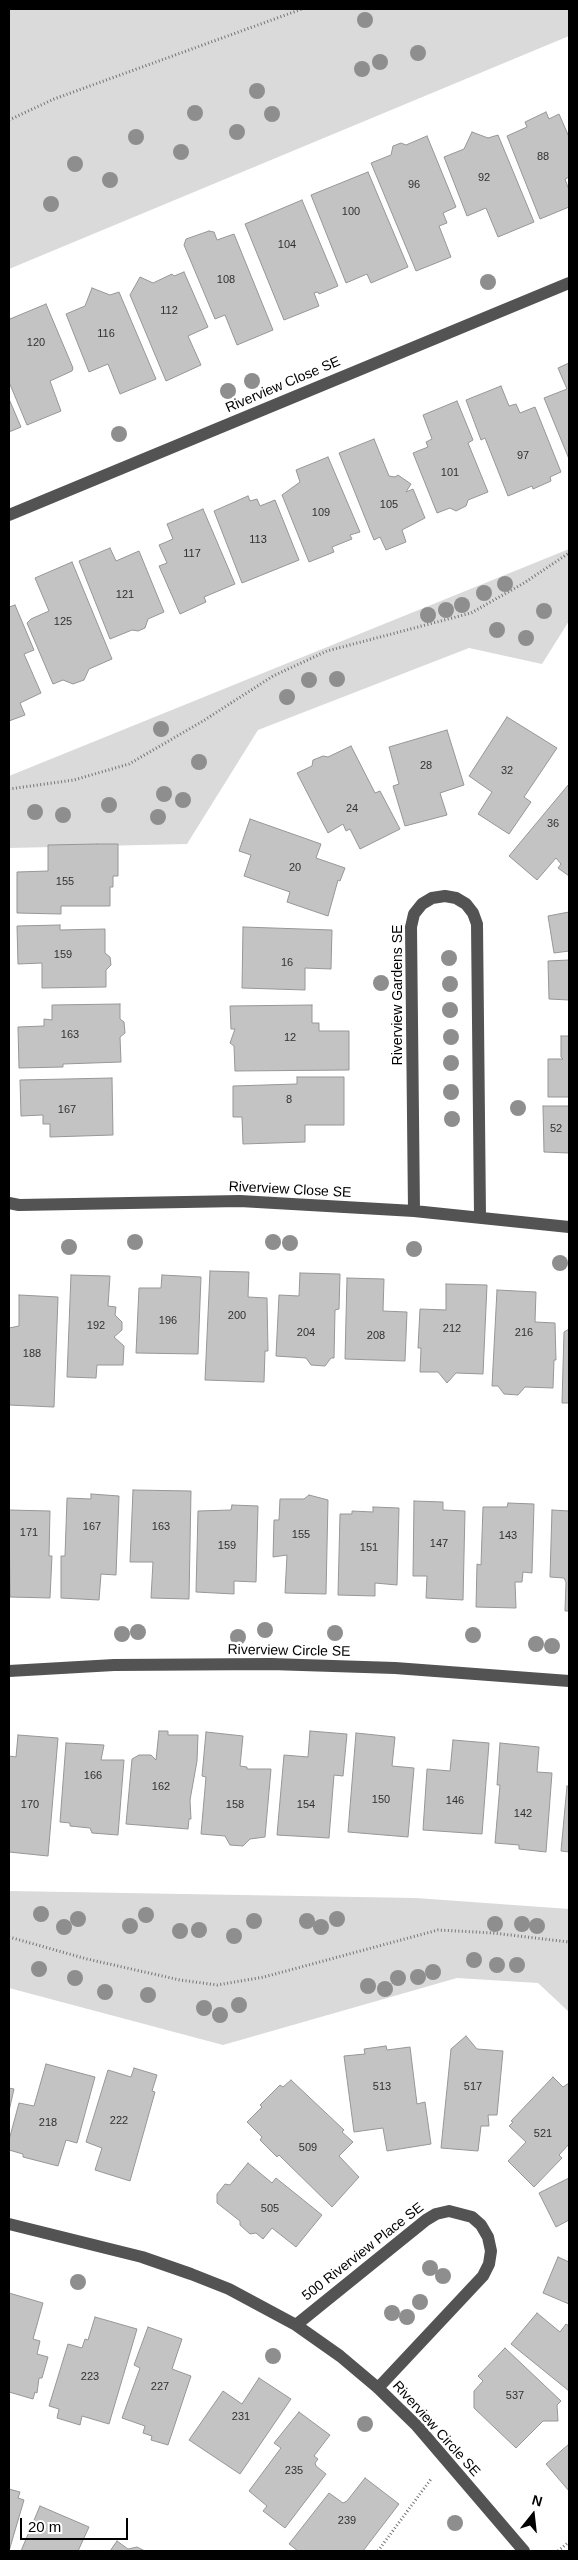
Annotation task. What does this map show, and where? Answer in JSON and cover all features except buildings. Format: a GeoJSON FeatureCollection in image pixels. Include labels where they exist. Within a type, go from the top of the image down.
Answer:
{"type":"FeatureCollection","features":[{"type":"Feature","properties":{"kind":"street","name":"Riverview Close SE"},"geometry":{"type":"LineString","coordinates":[[9,515],[569,283]]}},
{"type":"Feature","properties":{"kind":"street","name":"Riverview Gardens SE"},"geometry":{"type":"LineString","coordinates":[[414,1211],[412,927],[414,914],[422,904],[432,898],[444,896],[456,898],[466,904],[473,913],[477,924],[480,1216]]}},
{"type":"Feature","properties":{"kind":"street","name":"Riverview Close SE"},"geometry":{"type":"LineString","coordinates":[[9,1203],[19,1205],[240,1201],[480,1216],[569,1227]]}},
{"type":"Feature","properties":{"kind":"street","name":"Riverview Circle SE"},"geometry":{"type":"LineString","coordinates":[[9,1671],[114,1665],[271,1664],[395,1668],[569,1681]]}},
{"type":"Feature","properties":{"kind":"street","name":"500 Riverview Place SE"},"geometry":{"type":"LineString","coordinates":[[296,2325],[426,2220],[436,2214],[449,2211],[472,2217],[481,2225],[488,2237],[491,2250],[489,2264],[483,2276],[378,2388]]}},
{"type":"Feature","properties":{"kind":"street","name":"Riverview Circle SE"},"geometry":{"type":"LineString","coordinates":[[9,2224],[142,2257],[191,2274],[236,2293],[296,2325],[340,2356],[378,2388],[417,2426],[524,2551]]}},
{"type":"Feature","properties":{"kind":"path"},"geometry":{"type":"LineString","coordinates":[[9,120],[54,99],[302,9]]}},
{"type":"Feature","properties":{"kind":"path"},"geometry":{"type":"LineString","coordinates":[[9,789],[74,780],[129,764],[203,721],[273,676],[300,663],[327,651],[471,613],[524,583],[569,553]]}},
{"type":"Feature","properties":{"kind":"path"},"geometry":{"type":"LineString","coordinates":[[9,1937],[180,1980],[217,1985],[264,1977],[438,1930],[493,1933],[569,1942]]}},
{"type":"Feature","properties":{"kind":"path"},"geometry":{"type":"LineString","coordinates":[[378,2551],[445,2460]]}},
{"type":"Feature","properties":{"kind":"path"},"geometry":{"type":"LineString","coordinates":[[558,2551],[569,2542]]}},
{"type":"Feature","properties":{"kind":"shaded area"},"geometry":{"type":"Polygon","coordinates":[[[9,9],[569,9],[569,36],[9,269],[9,9]]]}},
{"type":"Feature","properties":{"kind":"shaded area"},"geometry":{"type":"Polygon","coordinates":[[[569,549],[569,621],[542,664],[469,648],[258,730],[187,844],[9,848],[9,776],[569,549]]]}},
{"type":"Feature","properties":{"kind":"shaded area"},"geometry":{"type":"Polygon","coordinates":[[[9,1891],[416,1898],[569,1909],[569,2012],[538,1983],[457,1978],[223,2045],[9,1988],[9,1891]]]}}]}
